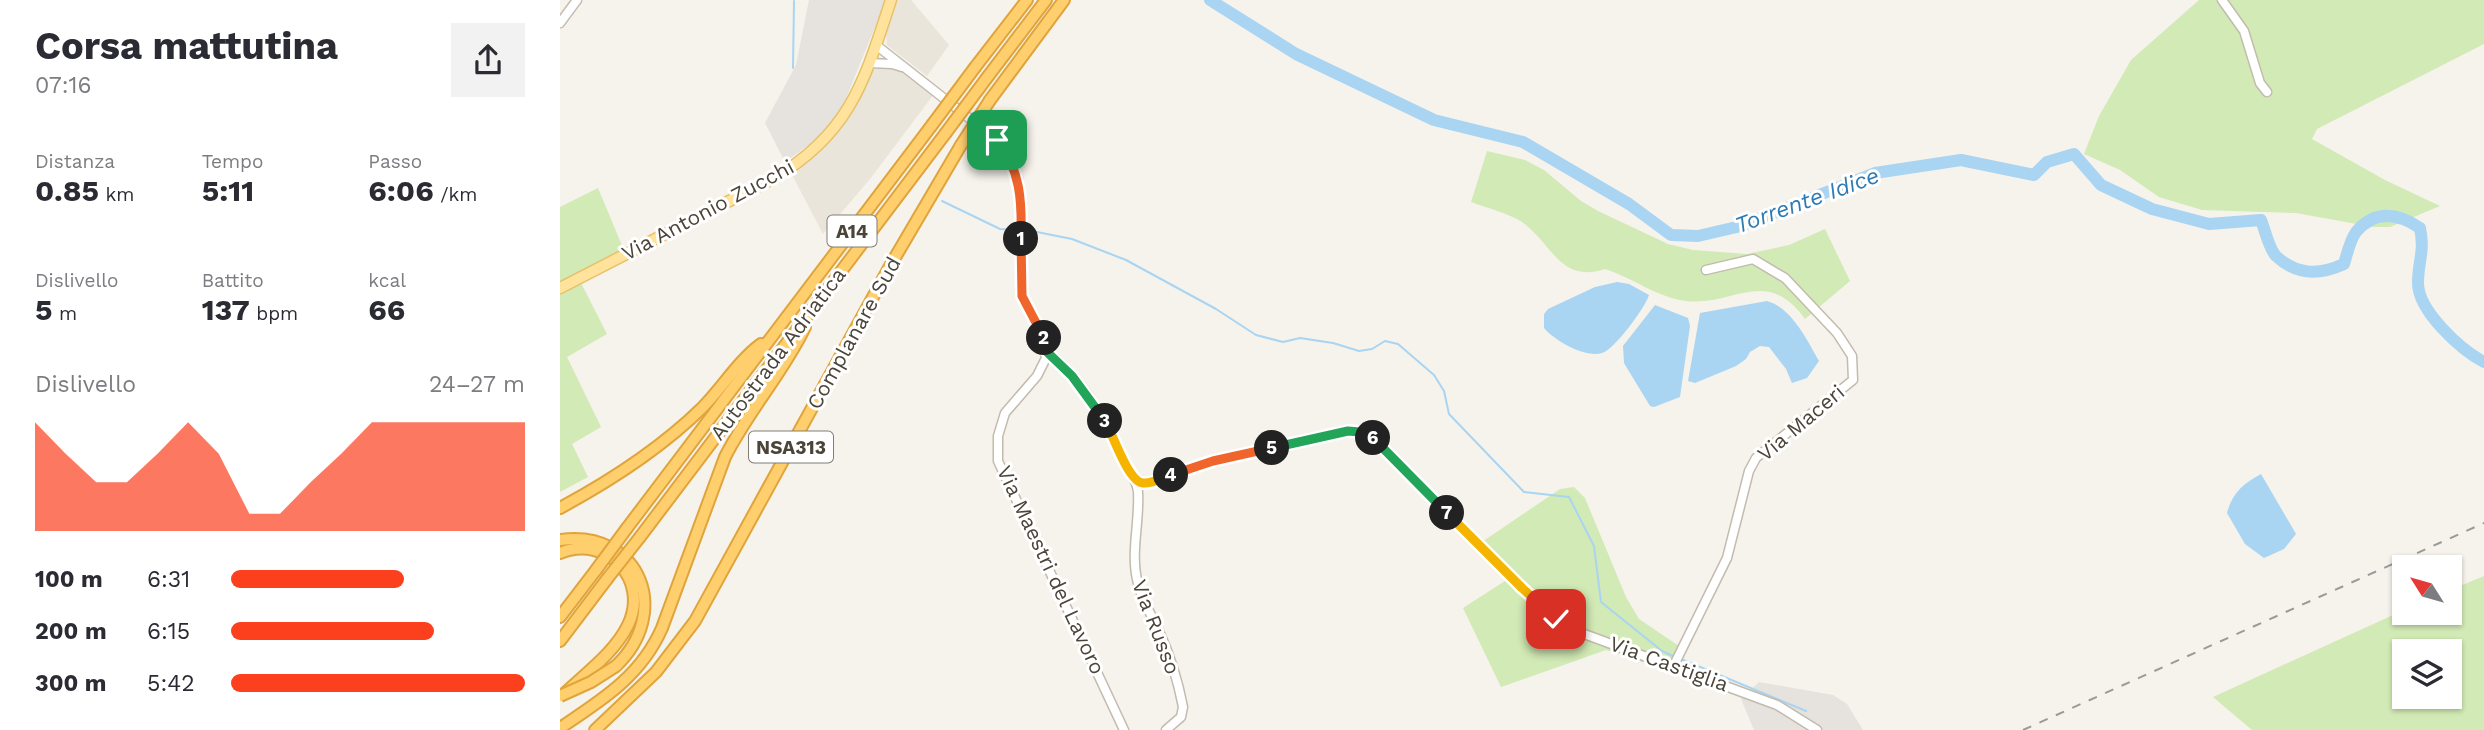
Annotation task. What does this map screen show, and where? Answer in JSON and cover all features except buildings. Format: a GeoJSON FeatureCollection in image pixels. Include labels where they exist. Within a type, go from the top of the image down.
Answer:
{"type":"FeatureCollection","features":[{"type":"Feature","properties":{"kind":"highway","name":"Autostrada Adriatica"},"geometry":{"type":"LineString","coordinates":[[560,618],[1027,0]]}},
{"type":"Feature","properties":{"kind":"highway","name":"Autostrada Adriatica"},"geometry":{"type":"LineString","coordinates":[[560,641],[1046,0]]}},
{"type":"Feature","properties":{"kind":"highway","name":"Complanare Sud"},"geometry":{"type":"LineString","coordinates":[[596,730],[656,672],[695,621],[890,266],[961,145],[990,100],[1063,0]]}},
{"type":"Feature","properties":{"kind":"highway"},"geometry":{"type":"LineString","coordinates":[[560,728],[617,689],[648,655],[662,628],[725,457],[747,417],[794,349],[813,309]]}},
{"type":"Feature","properties":{"kind":"highway"},"geometry":{"type":"LineString","coordinates":[[560,508],[622,472],[670,437],[710,400],[748,355],[772,337]]}},
{"type":"Feature","properties":{"kind":"highway"},"geometry":{"type":"LineString","coordinates":[[560,540],[589,540],[611,546],[631,564],[639,578],[645,602],[642,623],[634,643],[616,666],[560,697]]}},
{"type":"Feature","properties":{"kind":"highway"},"geometry":{"type":"LineString","coordinates":[[560,553],[569,549],[589,548],[613,557],[629,576],[634,603],[631,620],[622,636],[560,697]]}},
{"type":"Feature","properties":{"kind":"main road","name":"Via Antonio Zucchi"},"geometry":{"type":"LineString","coordinates":[[560,288],[774,178],[807,157],[824,142],[842,119],[869,63],[891,0]]}},
{"type":"Feature","properties":{"kind":"street"},"geometry":{"type":"LineString","coordinates":[[560,23],[577,0]]}},
{"type":"Feature","properties":{"kind":"street"},"geometry":{"type":"LineString","coordinates":[[2222,0],[2244,31],[2260,83],[2267,92]]}},
{"type":"Feature","properties":{"kind":"street","name":"Via Russo"},"geometry":{"type":"LineString","coordinates":[[876,45],[983,127],[997,140],[1012,161],[1021,200],[1022,296],[1042,332],[1046,351],[1044,365]]}},
{"type":"Feature","properties":{"kind":"street","name":"Via Russo"},"geometry":{"type":"LineString","coordinates":[[869,63],[892,64],[905,68]]}},
{"type":"Feature","properties":{"kind":"street","name":"Via Maceri"},"geometry":{"type":"LineString","coordinates":[[1676,660],[1727,558],[1749,471],[1756,458],[1853,380],[1852,356],[1837,333],[1785,278],[1753,259],[1706,270]]}},
{"type":"Feature","properties":{"kind":"street","name":"Via Russo"},"geometry":{"type":"LineString","coordinates":[[1046,351],[1067,370],[1104,419],[1129,473],[1137,481],[1139,524],[1134,553],[1135,573],[1139,589],[1166,647],[1183,707],[1181,716],[1166,730]]}},
{"type":"Feature","properties":{"kind":"street"},"geometry":{"type":"LineString","coordinates":[[1044,365],[1067,370]]}},
{"type":"Feature","properties":{"kind":"street","name":"Via Maestri del Lavoro"},"geometry":{"type":"LineString","coordinates":[[1044,365],[1005,413],[998,436],[998,461],[1126,730]]}},
{"type":"Feature","properties":{"kind":"street","name":"Via Castiglia"},"geometry":{"type":"LineString","coordinates":[[1137,481],[1152,482],[1213,461],[1348,431],[1360,432],[1378,441],[1502,569],[1556,619],[1576,631],[1676,660],[1777,705],[1817,730]]}},
{"type":"Feature","properties":{"kind":"shaded area"},"geometry":{"type":"Polygon","coordinates":[[[809,0],[886,0],[842,108],[824,134],[785,162],[765,123],[796,65],[809,0]]]}},
{"type":"Feature","properties":{"kind":"shaded area"},"geometry":{"type":"Polygon","coordinates":[[[898,0],[911,0],[949,45],[927,76],[887,45],[886,35],[898,0]]]}},
{"type":"Feature","properties":{"kind":"shaded area"},"geometry":{"type":"Polygon","coordinates":[[[884,67],[901,71],[934,94],[870,179],[823,234],[790,171],[829,139],[850,115],[868,75],[875,69],[884,67]]]}},
{"type":"Feature","properties":{"kind":"shaded area"},"geometry":{"type":"Polygon","coordinates":[[[1759,682],[1833,695],[1847,704],[1863,730],[1754,730],[1741,699],[1759,682]]]}},
{"type":"Feature","properties":{"kind":"green space"},"geometry":{"type":"Polygon","coordinates":[[[2199,0],[2484,0],[2484,44],[2317,129],[2312,139],[2385,180],[2440,206],[2390,227],[2373,227],[2296,213],[2202,210],[2159,197],[2120,170],[2084,154],[2099,116],[2131,60],[2199,0]]]}},
{"type":"Feature","properties":{"kind":"green space"},"geometry":{"type":"Polygon","coordinates":[[[1487,151],[1525,160],[1544,170],[1581,201],[1598,211],[1668,244],[1693,250],[1747,254],[1789,245],[1825,229],[1850,281],[1805,319],[1791,303],[1777,294],[1763,291],[1719,299],[1686,301],[1665,296],[1605,269],[1577,271],[1558,259],[1522,222],[1471,202],[1487,151]]]}},
{"type":"Feature","properties":{"kind":"green space"},"geometry":{"type":"Polygon","coordinates":[[[598,188],[626,255],[580,281],[607,334],[567,357],[601,427],[572,444],[588,477],[560,492],[560,207],[598,188]]]}},
{"type":"Feature","properties":{"kind":"green space"},"geometry":{"type":"Polygon","coordinates":[[[1574,487],[1585,498],[1626,597],[1639,619],[1682,648],[1676,662],[1663,669],[1606,650],[1501,687],[1463,608],[1508,579],[1476,546],[1560,489],[1574,487]]]}},
{"type":"Feature","properties":{"kind":"green space"},"geometry":{"type":"Polygon","coordinates":[[[2484,576],[2484,730],[2252,730],[2213,697],[2392,615],[2392,625],[2462,625],[2462,585],[2484,576]]]}},
{"type":"Feature","properties":{"kind":"water"},"geometry":{"type":"Polygon","coordinates":[[[1617,282],[1629,284],[1649,295],[1628,328],[1607,350],[1595,354],[1579,351],[1555,338],[1544,328],[1544,314],[1548,309],[1595,287],[1617,282]]]}},
{"type":"Feature","properties":{"kind":"water"},"geometry":{"type":"Polygon","coordinates":[[[1767,301],[1784,310],[1791,318],[1819,361],[1807,378],[1792,383],[1786,369],[1769,347],[1760,346],[1736,366],[1695,383],[1688,381],[1700,313],[1767,301]]]}},
{"type":"Feature","properties":{"kind":"water"},"geometry":{"type":"Polygon","coordinates":[[[1655,305],[1688,318],[1690,326],[1680,397],[1654,407],[1650,406],[1624,363],[1623,346],[1655,305]]]}},
{"type":"Feature","properties":{"kind":"water"},"geometry":{"type":"Polygon","coordinates":[[[2261,474],[2296,534],[2284,549],[2264,558],[2245,544],[2227,513],[2239,490],[2261,474]]]}},
{"type":"Feature","properties":{"kind":"waterway","name":"Torrente Idice"},"geometry":{"type":"LineString","coordinates":[[1210,0],[1296,54],[1434,120],[1523,142],[1629,204],[1671,235],[1698,236],[1741,226],[1875,173],[1961,160],[2034,175],[2047,162],[2074,154],[2101,185],[2152,209],[2209,224],[2261,220],[2276,256],[2292,267],[2309,272],[2344,264],[2356,232],[2371,220],[2387,216],[2403,219],[2420,228],[2422,250],[2418,283],[2425,305],[2453,339],[2484,362]]}},
{"type":"Feature","properties":{"kind":"waterway"},"geometry":{"type":"LineString","coordinates":[[793,68],[794,1]]}},
{"type":"Feature","properties":{"kind":"waterway"},"geometry":{"type":"LineString","coordinates":[[942,201],[1000,229],[1015,230]]}},
{"type":"Feature","properties":{"kind":"waterway"},"geometry":{"type":"LineString","coordinates":[[1027,230],[1072,239],[1126,260],[1216,309],[1256,335],[1283,342],[1300,338],[1333,343],[1359,351],[1372,349],[1385,341],[1398,344],[1434,375],[1444,391],[1449,414],[1524,492],[1569,497],[1594,546],[1601,602],[1662,651],[1675,657]]}},
{"type":"Feature","properties":{"kind":"waterway"},"geometry":{"type":"LineString","coordinates":[[1681,659],[1806,711]]}},
{"type":"Feature","properties":{"kind":"railway"},"geometry":{"type":"LineString","coordinates":[[2023,730],[2484,523]]}},
{"type":"Feature","properties":{"kind":"route"},"geometry":{"type":"LineString","coordinates":[[997,140],[1012,161],[1020,188],[1021,289],[1025,304],[1040,327],[1046,351],[1063,365],[1091,401],[1110,429],[1133,478],[1142,483],[1152,482],[1213,461],[1348,431],[1367,434],[1378,441],[1502,569],[1556,619]]}}]}
